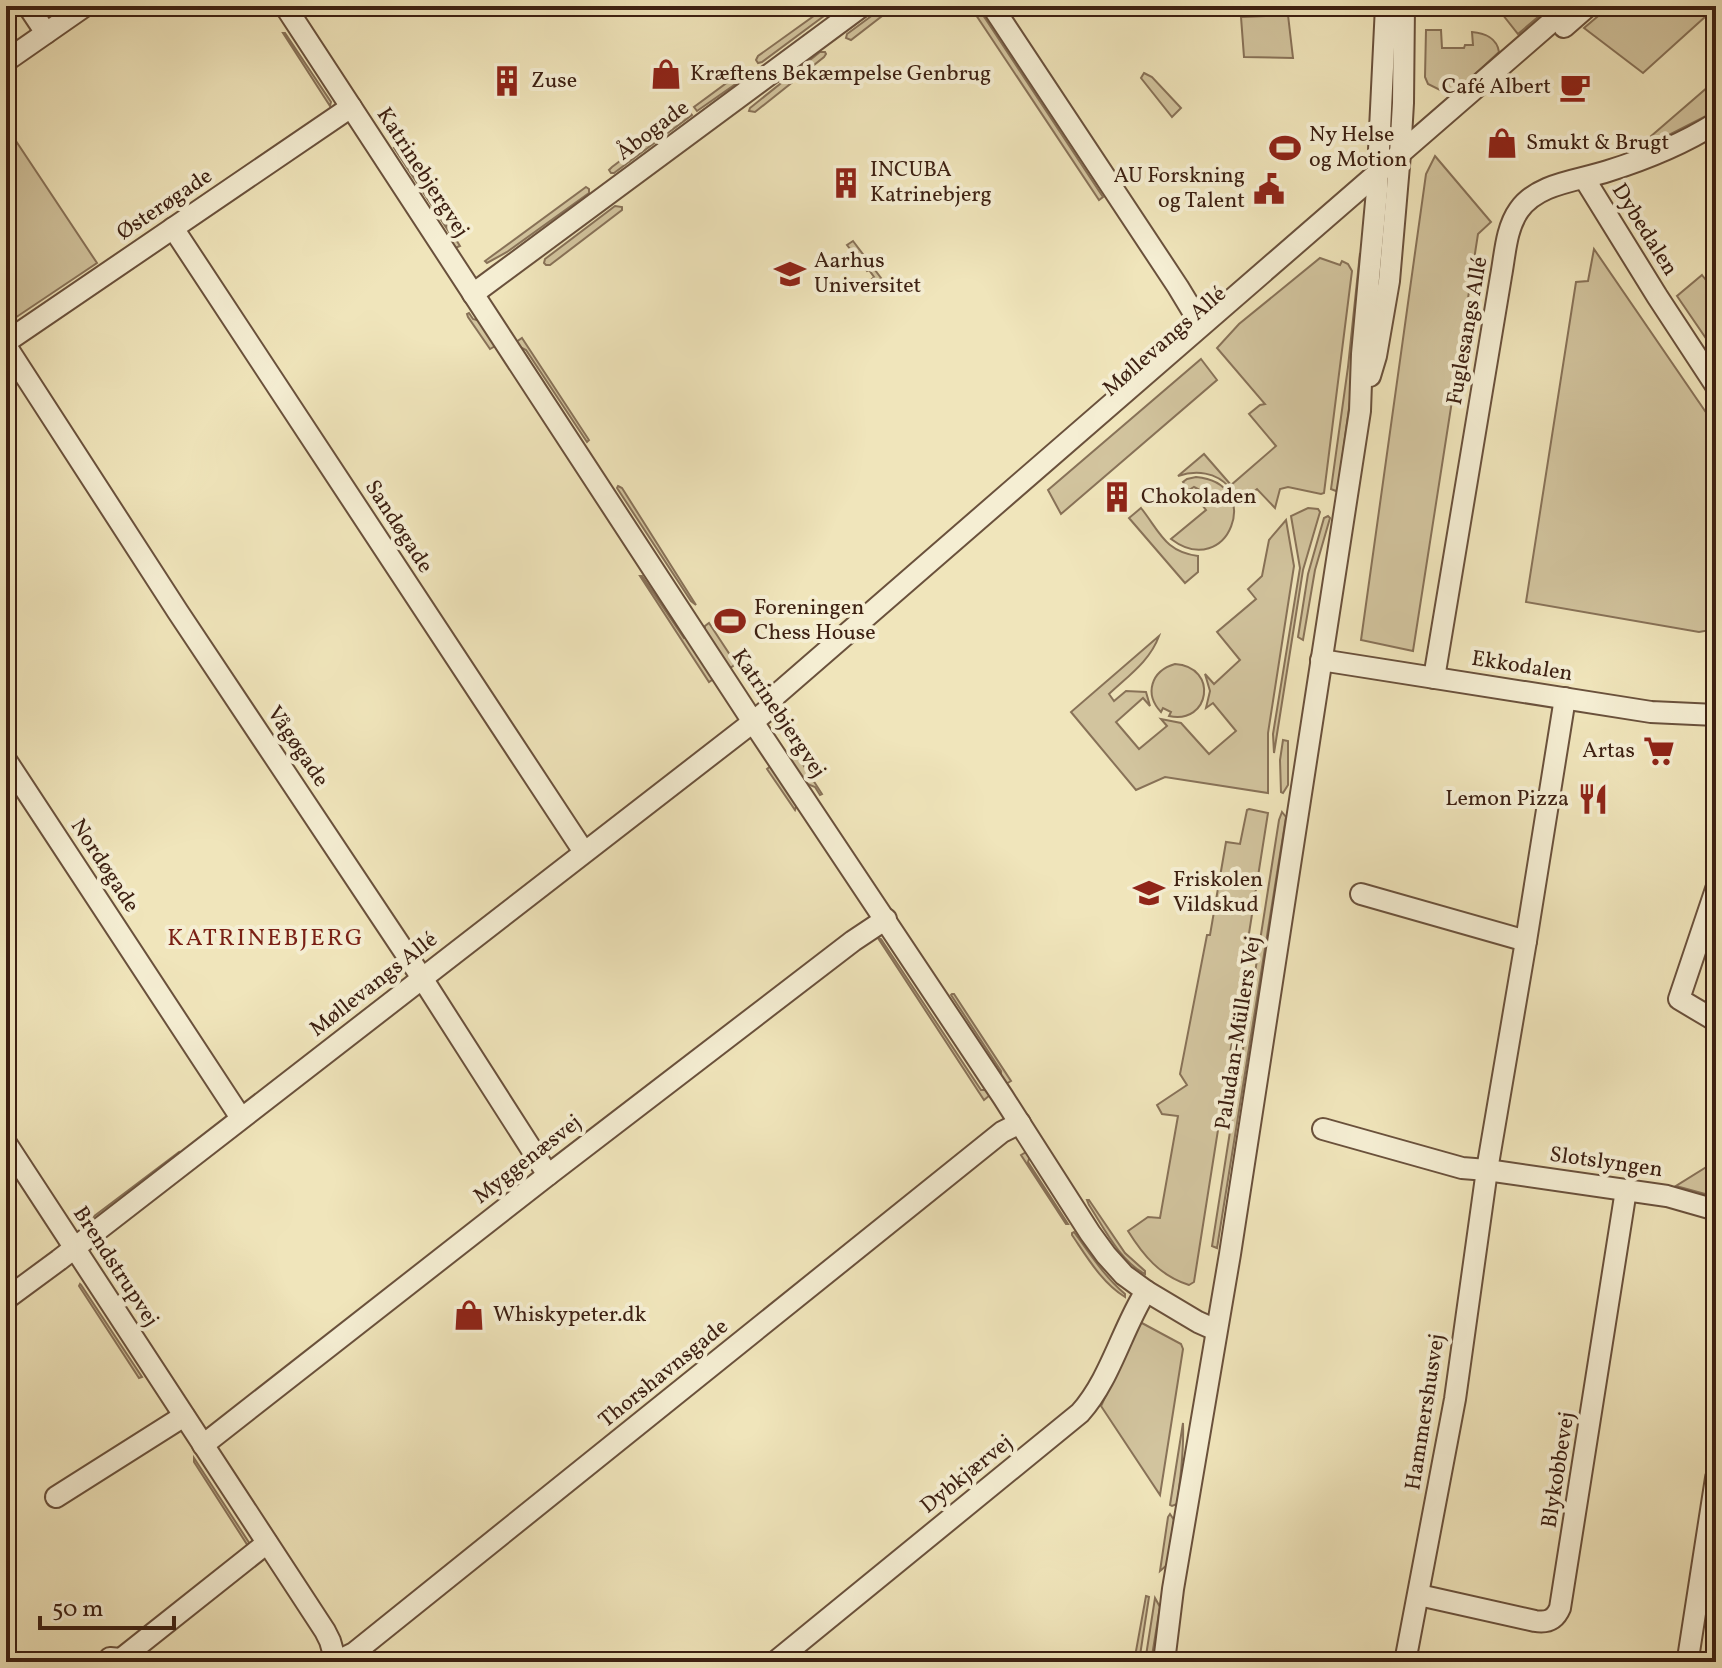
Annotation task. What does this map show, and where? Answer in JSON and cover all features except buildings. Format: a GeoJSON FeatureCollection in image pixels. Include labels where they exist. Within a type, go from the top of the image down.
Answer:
{"type":"FeatureCollection","features":[{"type":"Feature","properties":{"kind":"street"},"geometry":{"type":"LineString","coordinates":[[28,6],[46,33]]}},
{"type":"Feature","properties":{"kind":"street"},"geometry":{"type":"LineString","coordinates":[[6,61],[85,6]]}},
{"type":"Feature","properties":{"kind":"street","name":"Katrinebjergvej"},"geometry":{"type":"LineString","coordinates":[[285,6],[1106,1255],[1124,1275],[1146,1291],[1216,1330]]}},
{"type":"Feature","properties":{"kind":"street","name":"Åbogade"},"geometry":{"type":"LineString","coordinates":[[473,294],[862,6]]}},
{"type":"Feature","properties":{"kind":"street"},"geometry":{"type":"LineString","coordinates":[[992,6],[1201,325]]}},
{"type":"Feature","properties":{"kind":"street","name":"Paludan-Müllers Vej"},"geometry":{"type":"LineString","coordinates":[[1360,411],[1376,356],[1389,281],[1386,6]]}},
{"type":"Feature","properties":{"kind":"street","name":"Paludan-Müllers Vej"},"geometry":{"type":"LineString","coordinates":[[1164,1662],[1173,1589],[1230,1254],[1360,411],[1362,354],[1388,173],[1403,103],[1404,6]]}},
{"type":"Feature","properties":{"kind":"street","name":"Møllevangs Allé"},"geometry":{"type":"LineString","coordinates":[[6,1299],[770,708],[783,705],[1388,173],[1570,6]]}},
{"type":"Feature","properties":{"kind":"street","name":"Møllevangs Allé"},"geometry":{"type":"LineString","coordinates":[[770,708],[775,696],[1201,325],[1588,6]]}},
{"type":"Feature","properties":{"kind":"street","name":"Østerøgade"},"geometry":{"type":"LineString","coordinates":[[6,344],[351,107]]}},
{"type":"Feature","properties":{"kind":"street","name":"Fuglesangs Allé"},"geometry":{"type":"LineString","coordinates":[[1434,678],[1501,276],[1510,226],[1516,214],[1536,194],[1549,188],[1609,171],[1673,147],[1716,123]]}},
{"type":"Feature","properties":{"kind":"street","name":"Dybedalen"},"geometry":{"type":"LineString","coordinates":[[1584,178],[1716,386]]}},
{"type":"Feature","properties":{"kind":"street","name":"Sandøgade"},"geometry":{"type":"LineString","coordinates":[[173,228],[584,852]]}},
{"type":"Feature","properties":{"kind":"street","name":"Vågøgade"},"geometry":{"type":"LineString","coordinates":[[6,344],[548,1175]]}},
{"type":"Feature","properties":{"kind":"street","name":"Ekkodalen"},"geometry":{"type":"LineString","coordinates":[[1321,660],[1651,712],[1716,715]]}},
{"type":"Feature","properties":{"kind":"street","name":"Hammershusvej"},"geometry":{"type":"LineString","coordinates":[[1405,1662],[1455,1399],[1487,1170],[1565,698]]}},
{"type":"Feature","properties":{"kind":"street","name":"Nordøgade"},"geometry":{"type":"LineString","coordinates":[[6,760],[241,1118]]}},
{"type":"Feature","properties":{"kind":"street"},"geometry":{"type":"LineString","coordinates":[[1716,889],[1679,999],[1716,1021]]}},
{"type":"Feature","properties":{"kind":"street"},"geometry":{"type":"LineString","coordinates":[[1361,894],[1526,941]]}},
{"type":"Feature","properties":{"kind":"street","name":"Myggenæsvej"},"geometry":{"type":"LineString","coordinates":[[203,1445],[548,1175],[886,919]]}},
{"type":"Feature","properties":{"kind":"street","name":"Thorshavnsgade"},"geometry":{"type":"LineString","coordinates":[[336,1662],[354,1653],[1002,1132],[1020,1123]]}},
{"type":"Feature","properties":{"kind":"street"},"geometry":{"type":"LineString","coordinates":[[1323,1129],[1462,1168],[1487,1170]]}},
{"type":"Feature","properties":{"kind":"street","name":"Brendstrupvej"},"geometry":{"type":"LineString","coordinates":[[6,1143],[325,1631],[336,1662]]}},
{"type":"Feature","properties":{"kind":"street","name":"Slotslyngen"},"geometry":{"type":"LineString","coordinates":[[1487,1170],[1667,1196],[1716,1210]]}},
{"type":"Feature","properties":{"kind":"street","name":"Blykobbevej"},"geometry":{"type":"LineString","coordinates":[[1419,1595],[1544,1623],[1557,1615],[1590,1428],[1626,1190]]}},
{"type":"Feature","properties":{"kind":"street","name":"Dybkjærvej"},"geometry":{"type":"LineString","coordinates":[[775,1662],[1080,1413],[1093,1398],[1146,1291]]}},
{"type":"Feature","properties":{"kind":"street"},"geometry":{"type":"LineString","coordinates":[[56,1497],[184,1416]]}},
{"type":"Feature","properties":{"kind":"street"},"geometry":{"type":"LineString","coordinates":[[1689,1662],[1716,1478]]}},
{"type":"Feature","properties":{"kind":"street"},"geometry":{"type":"LineString","coordinates":[[110,1658],[121,1659],[267,1543]]}},
{"type":"Feature","properties":{"kind":"shaded area"},"geometry":{"type":"Polygon","coordinates":[[[885,6],[895,6],[851,40],[846,38],[847,34],[885,6]]]}},
{"type":"Feature","properties":{"kind":"shaded area"},"geometry":{"type":"Polygon","coordinates":[[[970,6],[977,6],[1103,197],[1099,200],[970,6]]]}},
{"type":"Feature","properties":{"kind":"shaded area"},"geometry":{"type":"Polygon","coordinates":[[[1499,6],[1551,6],[1518,34],[1499,6]]]}},
{"type":"Feature","properties":{"kind":"shaded area"},"geometry":{"type":"Polygon","coordinates":[[[1610,6],[1716,7],[1643,73],[1584,28],[1610,6]]]}},
{"type":"Feature","properties":{"kind":"shaded area"},"geometry":{"type":"Polygon","coordinates":[[[825,8],[830,11],[758,63],[758,56],[825,8]]]}},
{"type":"Feature","properties":{"kind":"shaded area"},"geometry":{"type":"Polygon","coordinates":[[[1288,15],[1293,58],[1244,57],[1241,17],[1288,15]]]}},
{"type":"Feature","properties":{"kind":"shaded area"},"geometry":{"type":"Polygon","coordinates":[[[1426,30],[1441,30],[1442,48],[1473,45],[1472,32],[1489,37],[1496,43],[1499,52],[1450,95],[1428,84],[1425,77],[1426,30]]]}},
{"type":"Feature","properties":{"kind":"shaded area"},"geometry":{"type":"Polygon","coordinates":[[[283,33],[331,102],[330,106],[283,33]]]}},
{"type":"Feature","properties":{"kind":"shaded area"},"geometry":{"type":"Polygon","coordinates":[[[820,52],[825,52],[824,57],[755,112],[749,111],[750,108],[820,52]]]}},
{"type":"Feature","properties":{"kind":"shaded area"},"geometry":{"type":"Polygon","coordinates":[[[1144,73],[1152,77],[1181,108],[1172,117],[1141,78],[1144,73]]]}},
{"type":"Feature","properties":{"kind":"shaded area"},"geometry":{"type":"Polygon","coordinates":[[[736,78],[737,83],[697,111],[694,107],[736,78]]]}},
{"type":"Feature","properties":{"kind":"shaded area"},"geometry":{"type":"Polygon","coordinates":[[[1716,80],[1716,111],[1663,138],[1650,137],[1716,80]]]}},
{"type":"Feature","properties":{"kind":"shaded area"},"geometry":{"type":"Polygon","coordinates":[[[688,110],[692,115],[611,173],[609,170],[612,167],[688,110]]]}},
{"type":"Feature","properties":{"kind":"shaded area"},"geometry":{"type":"Polygon","coordinates":[[[6,126],[97,263],[6,324],[6,126]]]}},
{"type":"Feature","properties":{"kind":"shaded area"},"geometry":{"type":"Polygon","coordinates":[[[396,147],[460,246],[455,248],[450,242],[451,235],[396,147]]]}},
{"type":"Feature","properties":{"kind":"shaded area"},"geometry":{"type":"Polygon","coordinates":[[[1435,156],[1491,222],[1478,234],[1413,651],[1361,640],[1426,174],[1435,156]]]}},
{"type":"Feature","properties":{"kind":"shaded area"},"geometry":{"type":"Polygon","coordinates":[[[586,187],[589,193],[507,252],[487,263],[485,261],[586,187]]]}},
{"type":"Feature","properties":{"kind":"shaded area"},"geometry":{"type":"Polygon","coordinates":[[[615,206],[622,207],[622,210],[550,265],[544,263],[545,259],[615,206]]]}},
{"type":"Feature","properties":{"kind":"shaded area"},"geometry":{"type":"Polygon","coordinates":[[[853,241],[881,278],[875,282],[869,270],[847,245],[853,241]]]}},
{"type":"Feature","properties":{"kind":"shaded area"},"geometry":{"type":"Polygon","coordinates":[[[1594,249],[1716,427],[1716,629],[1699,632],[1526,602],[1576,282],[1588,281],[1594,249]]]}},
{"type":"Feature","properties":{"kind":"shaded area"},"geometry":{"type":"Polygon","coordinates":[[[1360,253],[1364,269],[1356,357],[1336,491],[1331,489],[1360,253]]]}},
{"type":"Feature","properties":{"kind":"shaded area"},"geometry":{"type":"Polygon","coordinates":[[[1320,258],[1340,265],[1342,261],[1352,271],[1324,493],[1288,487],[1280,489],[1275,508],[1257,489],[1238,505],[1229,487],[1212,475],[1192,473],[1178,476],[1204,454],[1231,485],[1276,446],[1249,414],[1265,404],[1217,348],[1239,324],[1320,258]]]}},
{"type":"Feature","properties":{"kind":"shaded area"},"geometry":{"type":"Polygon","coordinates":[[[1702,275],[1716,293],[1716,353],[1677,296],[1702,275]]]}},
{"type":"Feature","properties":{"kind":"shaded area"},"geometry":{"type":"Polygon","coordinates":[[[469,313],[473,319],[480,321],[497,345],[490,349],[468,317],[469,313]]]}},
{"type":"Feature","properties":{"kind":"shaded area"},"geometry":{"type":"Polygon","coordinates":[[[522,338],[589,440],[587,442],[526,350],[518,346],[516,342],[522,338]]]}},
{"type":"Feature","properties":{"kind":"shaded area"},"geometry":{"type":"Polygon","coordinates":[[[1201,359],[1217,380],[1061,514],[1048,490],[1201,359]]]}},
{"type":"Feature","properties":{"kind":"shaded area"},"geometry":{"type":"Polygon","coordinates":[[[1196,477],[1217,483],[1230,495],[1234,511],[1231,526],[1222,540],[1209,548],[1191,549],[1171,539],[1206,510],[1199,501],[1202,496],[1200,490],[1194,487],[1189,490],[1183,482],[1196,477]]]}},
{"type":"Feature","properties":{"kind":"shaded area"},"geometry":{"type":"Polygon","coordinates":[[[618,486],[622,488],[696,605],[691,601],[618,486]]]}},
{"type":"Feature","properties":{"kind":"shaded area"},"geometry":{"type":"Polygon","coordinates":[[[1141,508],[1170,545],[1198,556],[1198,572],[1185,583],[1129,518],[1141,508]]]}},
{"type":"Feature","properties":{"kind":"shaded area"},"geometry":{"type":"Polygon","coordinates":[[[1308,508],[1320,512],[1303,570],[1274,753],[1273,734],[1300,568],[1291,516],[1308,508]]]}},
{"type":"Feature","properties":{"kind":"shaded area"},"geometry":{"type":"Polygon","coordinates":[[[1328,516],[1303,640],[1298,637],[1308,574],[1324,518],[1328,516]]]}},
{"type":"Feature","properties":{"kind":"shaded area"},"geometry":{"type":"Polygon","coordinates":[[[1286,520],[1294,566],[1268,733],[1268,793],[1165,777],[1136,790],[1071,712],[1159,636],[1144,661],[1109,694],[1114,701],[1126,691],[1146,692],[1150,706],[1143,698],[1116,722],[1139,749],[1167,726],[1161,719],[1181,723],[1209,754],[1236,731],[1213,703],[1206,708],[1210,691],[1205,674],[1214,684],[1240,660],[1217,632],[1256,599],[1248,589],[1262,576],[1269,540],[1286,520]]]}},
{"type":"Feature","properties":{"kind":"shaded area"},"geometry":{"type":"Polygon","coordinates":[[[640,576],[684,638],[687,637],[715,678],[709,682],[640,576]]]}},
{"type":"Feature","properties":{"kind":"shaded area"},"geometry":{"type":"Polygon","coordinates":[[[709,623],[736,664],[730,668],[705,630],[709,623]]]}},
{"type":"Feature","properties":{"kind":"shaded area"},"geometry":{"type":"Polygon","coordinates":[[[1175,664],[1189,667],[1203,684],[1201,704],[1183,716],[1169,716],[1171,712],[1163,708],[1161,712],[1153,698],[1156,678],[1160,672],[1175,664]]]}},
{"type":"Feature","properties":{"kind":"shaded area"},"geometry":{"type":"Polygon","coordinates":[[[1283,740],[1288,741],[1288,785],[1283,793],[1280,760],[1283,740]]]}},
{"type":"Feature","properties":{"kind":"shaded area"},"geometry":{"type":"Polygon","coordinates":[[[790,750],[795,752],[822,794],[805,783],[786,755],[790,750]]]}},
{"type":"Feature","properties":{"kind":"shaded area"},"geometry":{"type":"Polygon","coordinates":[[[772,765],[797,804],[795,810],[767,769],[772,765]]]}},
{"type":"Feature","properties":{"kind":"shaded area"},"geometry":{"type":"Polygon","coordinates":[[[1249,809],[1268,813],[1194,1282],[1189,1285],[1153,1264],[1128,1231],[1148,1217],[1160,1218],[1178,1116],[1162,1114],[1157,1105],[1187,1085],[1180,1074],[1226,842],[1240,844],[1249,809]]]}},
{"type":"Feature","properties":{"kind":"shaded area"},"geometry":{"type":"Polygon","coordinates":[[[1282,812],[1286,817],[1217,1248],[1212,1246],[1282,812]]]}},
{"type":"Feature","properties":{"kind":"shaded area"},"geometry":{"type":"Polygon","coordinates":[[[878,938],[981,1090],[990,1095],[984,1100],[878,938]]]}},
{"type":"Feature","properties":{"kind":"shaded area"},"geometry":{"type":"Polygon","coordinates":[[[952,994],[1011,1081],[1004,1085],[1001,1071],[952,994]]]}},
{"type":"Feature","properties":{"kind":"shaded area"},"geometry":{"type":"Polygon","coordinates":[[[1028,1151],[1028,1162],[1068,1224],[1021,1155],[1028,1151]]]}},
{"type":"Feature","properties":{"kind":"shaded area"},"geometry":{"type":"Polygon","coordinates":[[[179,1152],[93,1221],[89,1220],[179,1152]]]}},
{"type":"Feature","properties":{"kind":"shaded area"},"geometry":{"type":"Polygon","coordinates":[[[1716,1161],[1716,1197],[1676,1186],[1716,1161]]]}},
{"type":"Feature","properties":{"kind":"shaded area"},"geometry":{"type":"Polygon","coordinates":[[[1089,1200],[1125,1253],[1145,1274],[1120,1253],[1089,1205],[1089,1200]]]}},
{"type":"Feature","properties":{"kind":"shaded area"},"geometry":{"type":"Polygon","coordinates":[[[1074,1232],[1125,1297],[1096,1269],[1072,1235],[1074,1232]]]}},
{"type":"Feature","properties":{"kind":"shaded area"},"geometry":{"type":"Polygon","coordinates":[[[80,1284],[142,1377],[139,1378],[80,1284]]]}},
{"type":"Feature","properties":{"kind":"shaded area"},"geometry":{"type":"Polygon","coordinates":[[[1140,1322],[1181,1344],[1183,1349],[1160,1495],[1101,1406],[1140,1322]]]}},
{"type":"Feature","properties":{"kind":"shaded area"},"geometry":{"type":"Polygon","coordinates":[[[1183,1423],[1177,1504],[1172,1506],[1170,1505],[1183,1423]]]}},
{"type":"Feature","properties":{"kind":"shaded area"},"geometry":{"type":"Polygon","coordinates":[[[194,1458],[251,1545],[248,1546],[194,1458]]]}},
{"type":"Feature","properties":{"kind":"shaded area"},"geometry":{"type":"Polygon","coordinates":[[[1170,1514],[1174,1520],[1167,1565],[1160,1571],[1168,1517],[1170,1514]]]}},
{"type":"Feature","properties":{"kind":"shaded area"},"geometry":{"type":"Polygon","coordinates":[[[1146,1596],[1149,1597],[1139,1662],[1134,1662],[1146,1596]]]}},
{"type":"Feature","properties":{"kind":"shaded area"},"geometry":{"type":"Polygon","coordinates":[[[1155,1598],[1160,1607],[1151,1662],[1145,1662],[1155,1598]]]}},
{"type":"Feature","properties":{"kind":"place","name":"Kræftens Bekæmpelse Genbrug"},"geometry":{"type":"Point","coordinates":[666,74]}},
{"type":"Feature","properties":{"kind":"place","name":"Zuse"},"geometry":{"type":"Point","coordinates":[507,81]}},
{"type":"Feature","properties":{"kind":"place","name":"Café Albert"},"geometry":{"type":"Point","coordinates":[1575,87]}},
{"type":"Feature","properties":{"kind":"place","name":"Smukt & Brugt"},"geometry":{"type":"Point","coordinates":[1502,143]}},
{"type":"Feature","properties":{"kind":"place","name":"Ny Helse og Motion"},"geometry":{"type":"Point","coordinates":[1285,148]}},
{"type":"Feature","properties":{"kind":"place","name":"INCUBA Katrinebjerg"},"geometry":{"type":"Point","coordinates":[846,183]}},
{"type":"Feature","properties":{"kind":"place","name":"AU Forskning og Talent"},"geometry":{"type":"Point","coordinates":[1269,189]}},
{"type":"Feature","properties":{"kind":"place","name":"Aarhus Universitet"},"geometry":{"type":"Point","coordinates":[790,274]}},
{"type":"Feature","properties":{"kind":"place","name":"Chokoladen"},"geometry":{"type":"Point","coordinates":[1117,497]}},
{"type":"Feature","properties":{"kind":"place","name":"Foreningen Chess House"},"geometry":{"type":"Point","coordinates":[730,621]}},
{"type":"Feature","properties":{"kind":"place","name":"Artas"},"geometry":{"type":"Point","coordinates":[1659,751]}},
{"type":"Feature","properties":{"kind":"place","name":"Lemon Pizza"},"geometry":{"type":"Point","coordinates":[1593,799]}},
{"type":"Feature","properties":{"kind":"place","name":"Friskolen Vildskud"},"geometry":{"type":"Point","coordinates":[1149,893]}},
{"type":"Feature","properties":{"kind":"place","name":"Whiskypeter.dk"},"geometry":{"type":"Point","coordinates":[469,1315]}},
{"type":"Feature","properties":{"kind":"district","name":"KATRINEBJERG"},"geometry":{"type":"Point","coordinates":[266,939]}}]}
